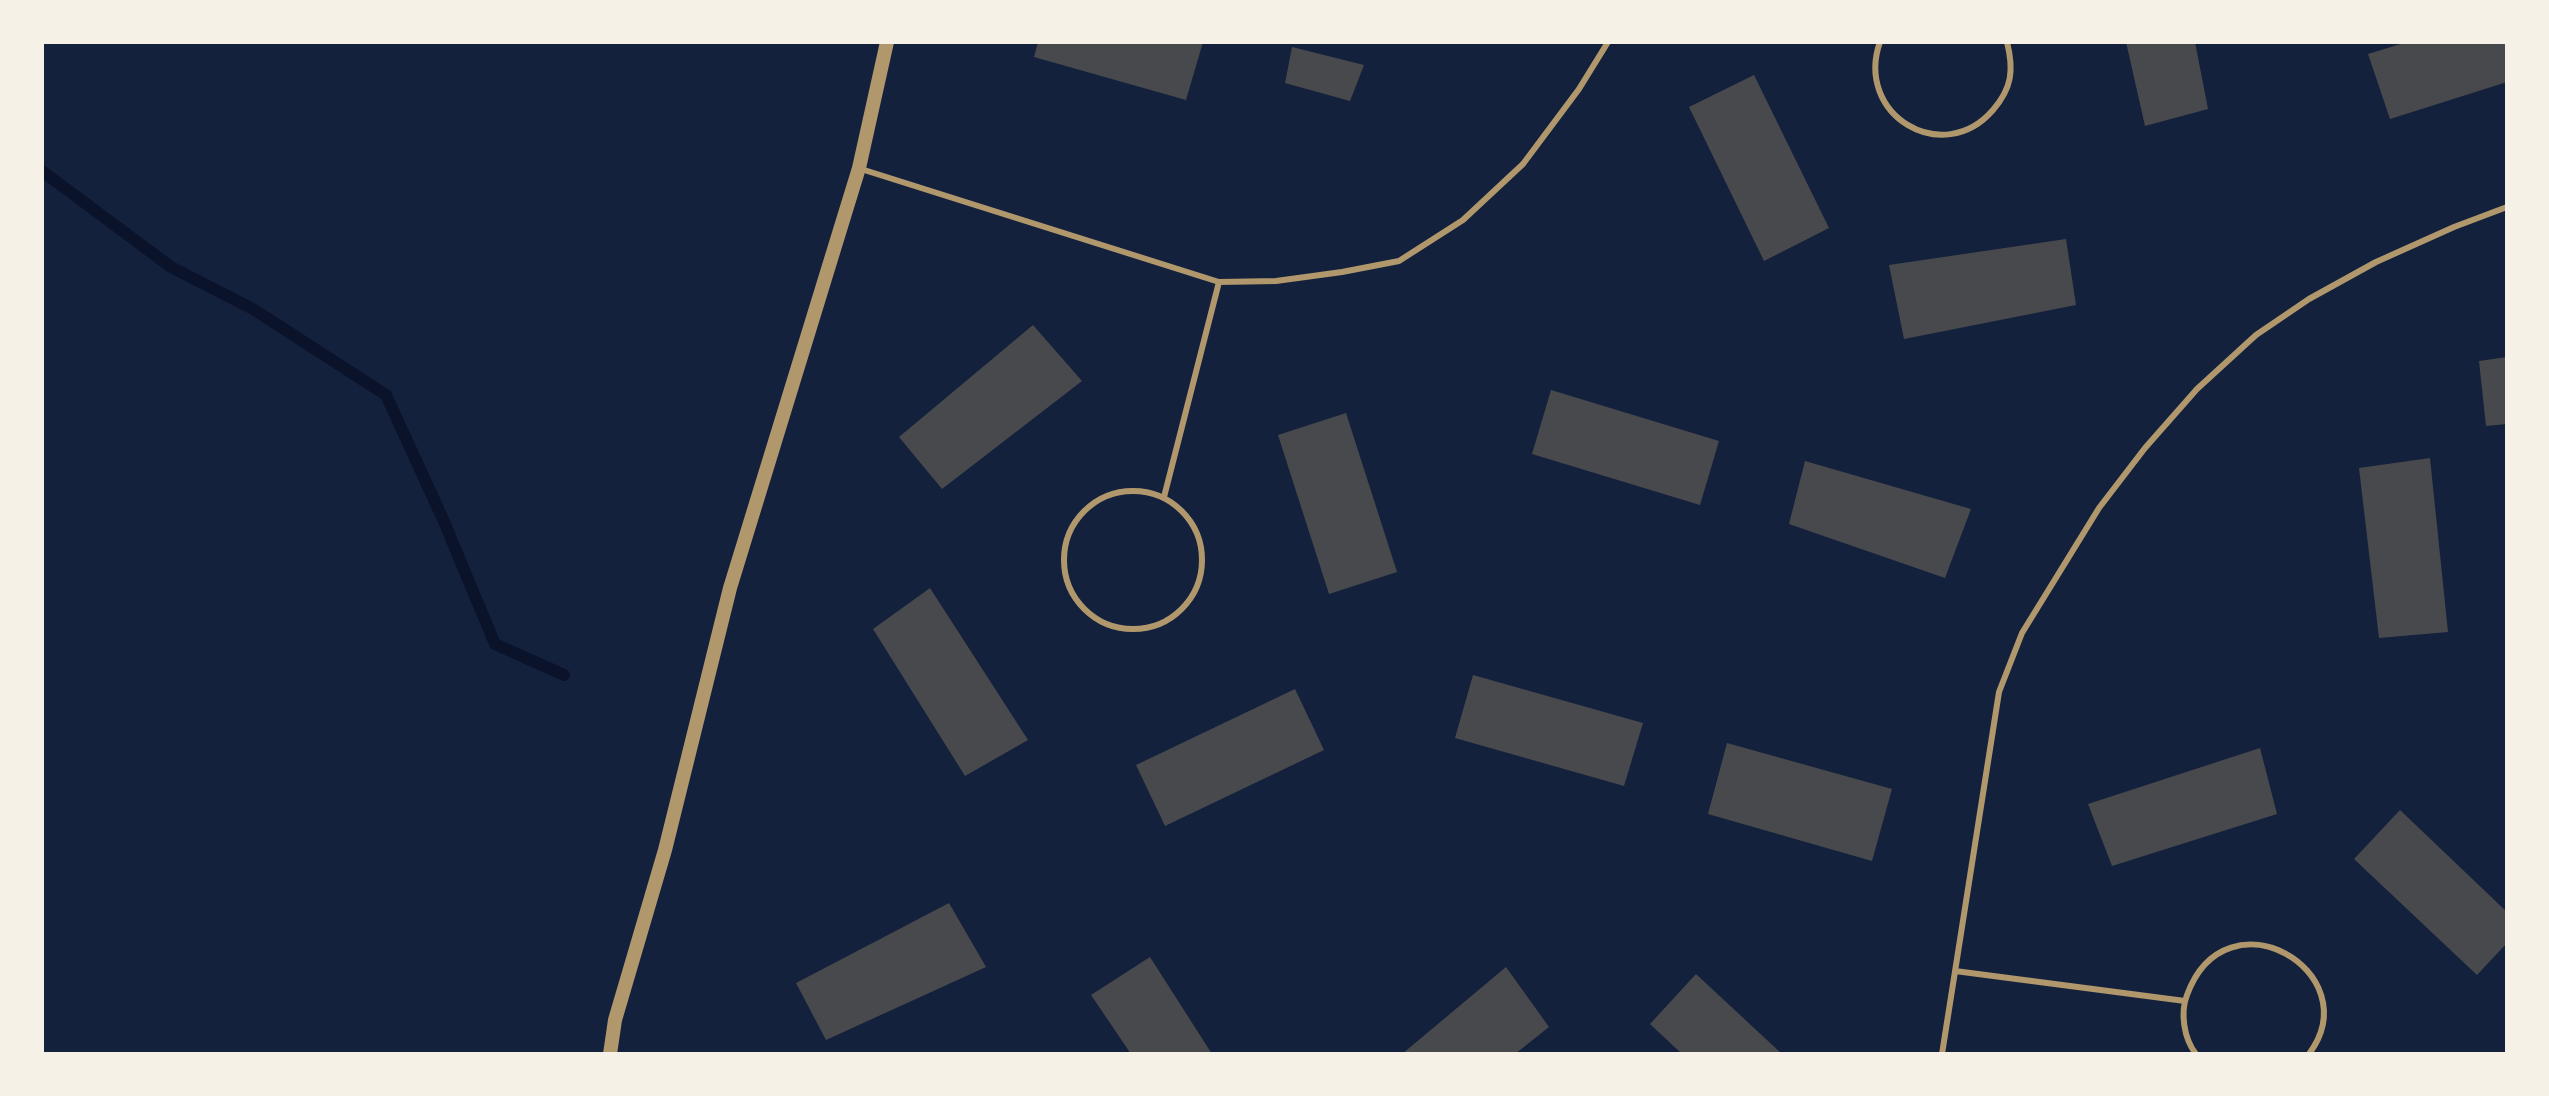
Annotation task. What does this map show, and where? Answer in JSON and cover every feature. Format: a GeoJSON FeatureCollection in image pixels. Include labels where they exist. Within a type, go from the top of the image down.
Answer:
{"type":"FeatureCollection","features":[{"type":"Feature","properties":{"kind":"street"},"geometry":{"type":"LineString","coordinates":[[610,1054],[615,1020],[665,850],[730,588],[859,168],[887,42]]}},
{"type":"Feature","properties":{"kind":"lane"},"geometry":{"type":"LineString","coordinates":[[859,168],[1219,282],[1276,281],[1342,272],[1399,261],[1463,220],[1523,164],[1579,89],[1608,42]]}},
{"type":"Feature","properties":{"kind":"lane"},"geometry":{"type":"LineString","coordinates":[[1880,42],[1874,59],[1875,83],[1887,107],[1902,123],[1929,134],[1953,135],[1981,124],[2005,96],[2012,62],[2007,42]]}},
{"type":"Feature","properties":{"kind":"lane"},"geometry":{"type":"LineString","coordinates":[[1942,1054],[1999,692],[2022,633],[2099,508],[2145,448],[2197,389],[2256,335],[2309,299],[2376,262],[2507,207]]}},
{"type":"Feature","properties":{"kind":"lane"},"geometry":{"type":"LineString","coordinates":[[1164,497],[1219,282]]}},
{"type":"Feature","properties":{"kind":"lane"},"geometry":{"type":"LineString","coordinates":[[1128,490],[1141,490],[1164,497],[1189,519],[1202,551],[1199,579],[1182,608],[1149,627],[1122,628],[1097,619],[1077,602],[1066,580],[1064,551],[1072,525],[1095,501],[1128,490]]}},
{"type":"Feature","properties":{"kind":"lane"},"geometry":{"type":"LineString","coordinates":[[2196,1054],[2184,1027],[2185,1001],[2193,978],[2202,966],[2221,952],[2252,944],[2278,948],[2303,964],[2319,989],[2324,1016],[2316,1045],[2309,1054]]}},
{"type":"Feature","properties":{"kind":"lane"},"geometry":{"type":"LineString","coordinates":[[1955,971],[2185,1001]]}},
{"type":"Feature","properties":{"kind":"building"},"geometry":{"type":"Polygon","coordinates":[[[1038,42],[1203,42],[1186,100],[1034,57],[1038,42]]]}},
{"type":"Feature","properties":{"kind":"building"},"geometry":{"type":"Polygon","coordinates":[[[2126,42],[2195,42],[2208,109],[2145,126],[2126,42]]]}},
{"type":"Feature","properties":{"kind":"building"},"geometry":{"type":"Polygon","coordinates":[[[2407,42],[2507,42],[2507,82],[2390,119],[2368,54],[2407,42]]]}},
{"type":"Feature","properties":{"kind":"building"},"geometry":{"type":"Polygon","coordinates":[[[1292,47],[1364,65],[1350,101],[1285,83],[1292,47]]]}},
{"type":"Feature","properties":{"kind":"building"},"geometry":{"type":"Polygon","coordinates":[[[1754,75],[1829,228],[1764,261],[1689,107],[1754,75]]]}},
{"type":"Feature","properties":{"kind":"building"},"geometry":{"type":"Polygon","coordinates":[[[2066,239],[2076,305],[1904,339],[1889,265],[2066,239]]]}},
{"type":"Feature","properties":{"kind":"building"},"geometry":{"type":"Polygon","coordinates":[[[1033,325],[1082,381],[942,489],[899,437],[1033,325]]]}},
{"type":"Feature","properties":{"kind":"building"},"geometry":{"type":"Polygon","coordinates":[[[2507,357],[2507,424],[2486,426],[2479,361],[2507,357]]]}},
{"type":"Feature","properties":{"kind":"building"},"geometry":{"type":"Polygon","coordinates":[[[1551,390],[1719,441],[1700,505],[1532,454],[1551,390]]]}},
{"type":"Feature","properties":{"kind":"building"},"geometry":{"type":"Polygon","coordinates":[[[1346,413],[1397,572],[1329,594],[1278,435],[1346,413]]]}},
{"type":"Feature","properties":{"kind":"building"},"geometry":{"type":"Polygon","coordinates":[[[2430,458],[2448,632],[2379,638],[2359,468],[2430,458]]]}},
{"type":"Feature","properties":{"kind":"building"},"geometry":{"type":"Polygon","coordinates":[[[1805,461],[1971,509],[1945,578],[1789,524],[1805,461]]]}},
{"type":"Feature","properties":{"kind":"building"},"geometry":{"type":"Polygon","coordinates":[[[930,588],[1028,740],[965,776],[873,629],[930,588]]]}},
{"type":"Feature","properties":{"kind":"building"},"geometry":{"type":"Polygon","coordinates":[[[1473,675],[1643,723],[1624,786],[1455,738],[1473,675]]]}},
{"type":"Feature","properties":{"kind":"building"},"geometry":{"type":"Polygon","coordinates":[[[1295,689],[1324,750],[1165,826],[1136,765],[1295,689]]]}},
{"type":"Feature","properties":{"kind":"building"},"geometry":{"type":"Polygon","coordinates":[[[1727,743],[1892,789],[1872,861],[1708,814],[1727,743]]]}},
{"type":"Feature","properties":{"kind":"building"},"geometry":{"type":"Polygon","coordinates":[[[2260,748],[2277,814],[2112,866],[2088,804],[2260,748]]]}},
{"type":"Feature","properties":{"kind":"building"},"geometry":{"type":"Polygon","coordinates":[[[2400,810],[2507,912],[2507,943],[2477,975],[2354,859],[2400,810]]]}},
{"type":"Feature","properties":{"kind":"building"},"geometry":{"type":"Polygon","coordinates":[[[949,903],[986,967],[826,1040],[796,983],[949,903]]]}},
{"type":"Feature","properties":{"kind":"building"},"geometry":{"type":"Polygon","coordinates":[[[1150,957],[1212,1054],[1131,1054],[1091,995],[1150,957]]]}},
{"type":"Feature","properties":{"kind":"building"},"geometry":{"type":"Polygon","coordinates":[[[1506,967],[1549,1027],[1515,1054],[1402,1054],[1506,967]]]}},
{"type":"Feature","properties":{"kind":"building"},"geometry":{"type":"Polygon","coordinates":[[[1696,974],[1782,1054],[1682,1054],[1650,1024],[1696,974]]]}},
{"type":"Feature","properties":{"kind":"waterway"},"geometry":{"type":"LineString","coordinates":[[42,171],[171,267],[253,309],[386,395],[495,644],[564,675]]}}]}
